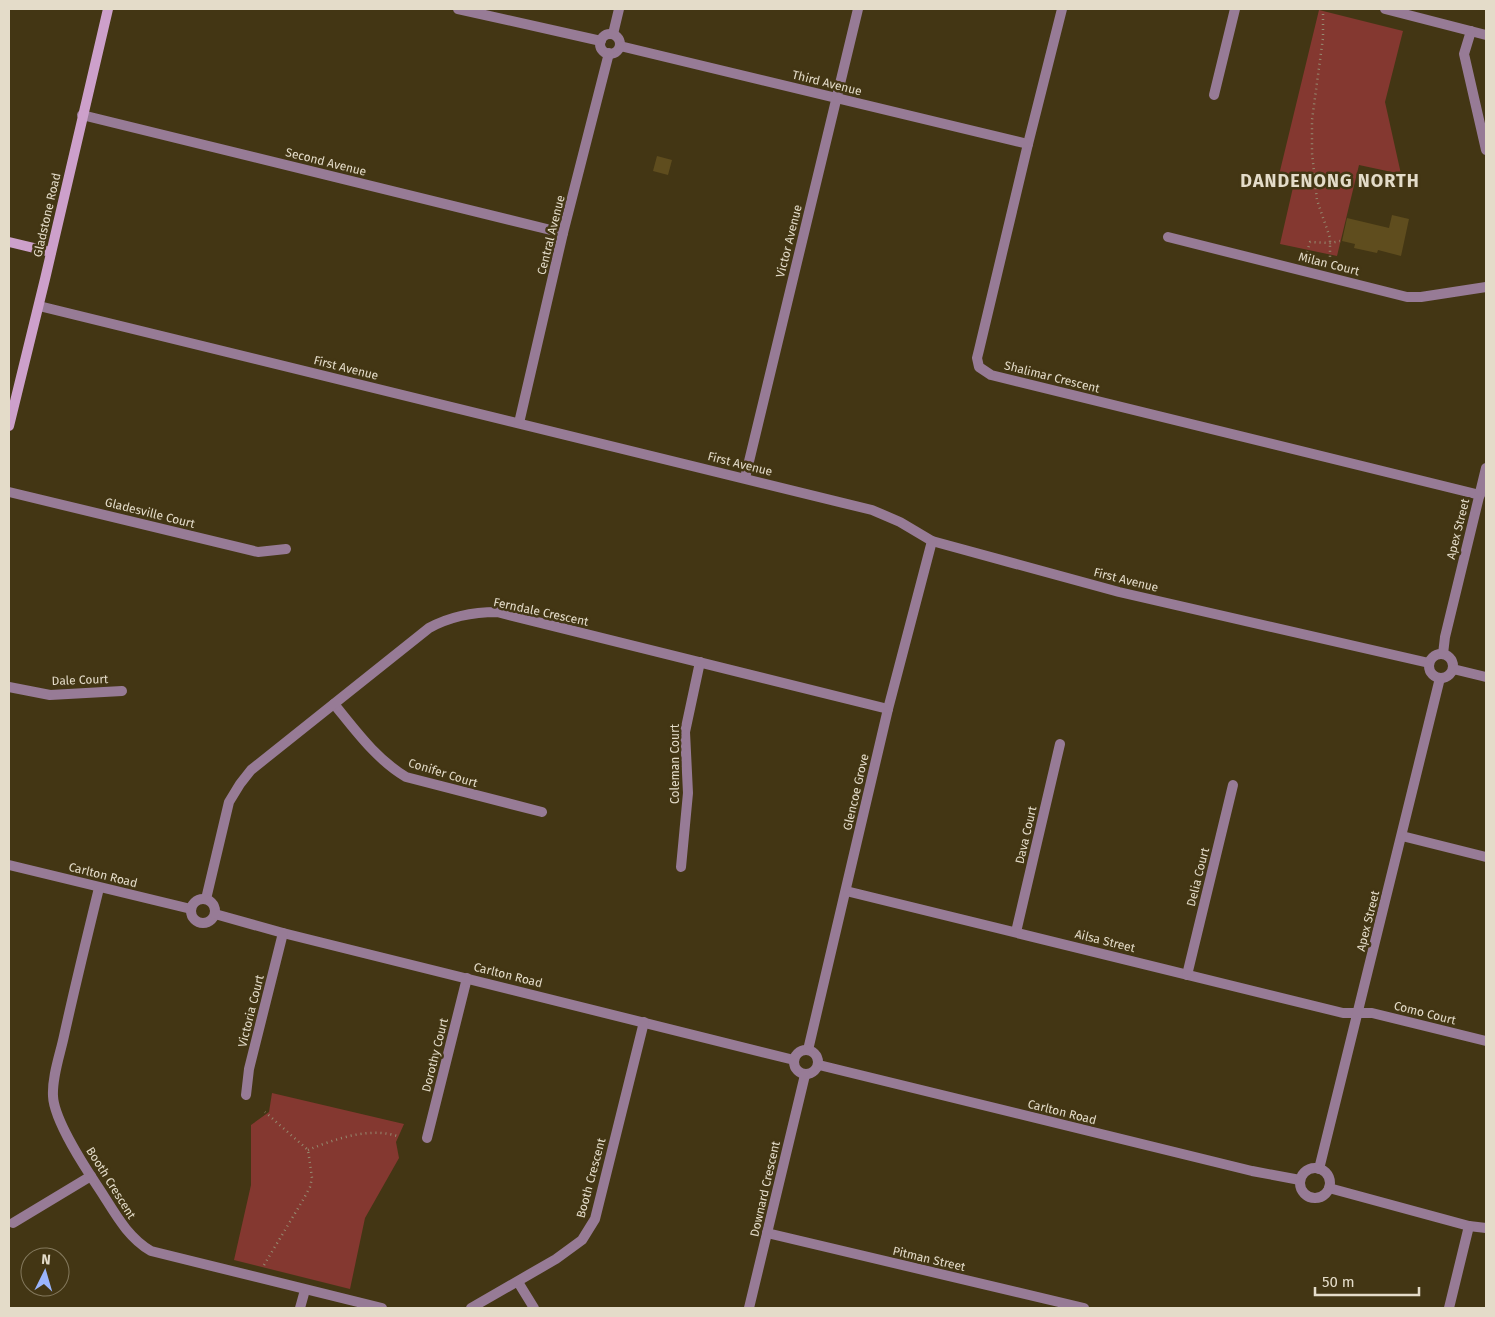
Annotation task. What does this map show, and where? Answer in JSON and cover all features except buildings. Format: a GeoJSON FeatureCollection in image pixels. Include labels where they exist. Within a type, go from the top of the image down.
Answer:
{"type":"FeatureCollection","features":[{"type":"Feature","properties":{"kind":"main road","name":"Gladstone Road"},"geometry":{"type":"LineString","coordinates":[[9,426],[108,9]]}},
{"type":"Feature","properties":{"kind":"main road"},"geometry":{"type":"LineString","coordinates":[[9,242],[51,252]]}},
{"type":"Feature","properties":{"kind":"street"},"geometry":{"type":"LineString","coordinates":[[458,9],[601,42]]}},
{"type":"Feature","properties":{"kind":"street"},"geometry":{"type":"LineString","coordinates":[[613,34],[619,9]]}},
{"type":"Feature","properties":{"kind":"street","name":"Victor Avenue"},"geometry":{"type":"LineString","coordinates":[[745,478],[858,9]]}},
{"type":"Feature","properties":{"kind":"street","name":"Shalimar Crescent"},"geometry":{"type":"LineString","coordinates":[[1062,9],[977,358],[979,367],[983,372],[1000,378],[1480,495]]}},
{"type":"Feature","properties":{"kind":"street"},"geometry":{"type":"LineString","coordinates":[[1214,95],[1235,9]]}},
{"type":"Feature","properties":{"kind":"street"},"geometry":{"type":"LineString","coordinates":[[1385,9],[1486,35]]}},
{"type":"Feature","properties":{"kind":"street"},"geometry":{"type":"LineString","coordinates":[[1471,31],[1464,54],[1486,150]]}},
{"type":"Feature","properties":{"kind":"street"},"geometry":{"type":"LineString","coordinates":[[613,34],[620,40],[620,46],[614,53],[609,53],[601,48],[601,42],[605,35],[613,34]]}},
{"type":"Feature","properties":{"kind":"street","name":"Third Avenue"},"geometry":{"type":"LineString","coordinates":[[620,46],[1028,144]]}},
{"type":"Feature","properties":{"kind":"street","name":"Central Avenue"},"geometry":{"type":"LineString","coordinates":[[519,423],[609,53]]}},
{"type":"Feature","properties":{"kind":"street","name":"Second Avenue"},"geometry":{"type":"LineString","coordinates":[[82,114],[564,233]]}},
{"type":"Feature","properties":{"kind":"street","name":"Milan Court"},"geometry":{"type":"LineString","coordinates":[[1168,237],[1408,297],[1421,297],[1486,287]]}},
{"type":"Feature","properties":{"kind":"street","name":"First Avenue"},"geometry":{"type":"LineString","coordinates":[[39,306],[872,510],[900,522],[932,541],[1119,592],[1429,662]]}},
{"type":"Feature","properties":{"kind":"street","name":"Apex Street"},"geometry":{"type":"LineString","coordinates":[[1443,654],[1445,637],[1486,468]]}},
{"type":"Feature","properties":{"kind":"street","name":"Gladesville Court"},"geometry":{"type":"LineString","coordinates":[[9,492],[258,552],[286,549]]}},
{"type":"Feature","properties":{"kind":"street","name":"Glencoe Grove"},"geometry":{"type":"LineString","coordinates":[[808,1050],[888,709],[932,541]]}},
{"type":"Feature","properties":{"kind":"street","name":"Ferndale Crescent"},"geometry":{"type":"LineString","coordinates":[[206,899],[229,802],[240,784],[266,757],[429,628],[463,614],[497,612],[888,709]]}},
{"type":"Feature","properties":{"kind":"street"},"geometry":{"type":"LineString","coordinates":[[1443,654],[1452,661],[1453,670],[1447,677],[1440,678],[1432,675],[1429,662],[1436,655],[1443,654]]}},
{"type":"Feature","properties":{"kind":"street","name":"Coleman Court"},"geometry":{"type":"LineString","coordinates":[[681,867],[688,793],[685,732],[700,662]]}},
{"type":"Feature","properties":{"kind":"street"},"geometry":{"type":"LineString","coordinates":[[1453,670],[1486,678]]}},
{"type":"Feature","properties":{"kind":"street","name":"Apex Street"},"geometry":{"type":"LineString","coordinates":[[1319,1169],[1440,678]]}},
{"type":"Feature","properties":{"kind":"street","name":"Dale Court"},"geometry":{"type":"LineString","coordinates":[[9,687],[50,695],[122,690]]}},
{"type":"Feature","properties":{"kind":"street","name":"Conifer Court"},"geometry":{"type":"LineString","coordinates":[[334,704],[381,759],[406,777],[542,812]]}},
{"type":"Feature","properties":{"kind":"street","name":"Dava Court"},"geometry":{"type":"LineString","coordinates":[[1016,932],[1060,744]]}},
{"type":"Feature","properties":{"kind":"street","name":"Delia Court"},"geometry":{"type":"LineString","coordinates":[[1187,975],[1233,786]]}},
{"type":"Feature","properties":{"kind":"street"},"geometry":{"type":"LineString","coordinates":[[1402,836],[1486,857]]}},
{"type":"Feature","properties":{"kind":"street","name":"Carlton Road"},"geometry":{"type":"LineString","coordinates":[[9,865],[191,909]]}},
{"type":"Feature","properties":{"kind":"street","name":"Booth Crescent"},"geometry":{"type":"LineString","coordinates":[[99,888],[73,992],[54,1080],[53,1096],[56,1113],[91,1176],[126,1230],[139,1244],[151,1251],[382,1308]]}},
{"type":"Feature","properties":{"kind":"street","name":"Ailsa Street"},"geometry":{"type":"LineString","coordinates":[[846,891],[1343,1013],[1358,1013]]}},
{"type":"Feature","properties":{"kind":"street"},"geometry":{"type":"LineString","coordinates":[[206,899],[214,905],[215,914],[209,922],[200,922],[193,917],[191,909],[196,901],[206,899]]}},
{"type":"Feature","properties":{"kind":"street","name":"Carlton Road"},"geometry":{"type":"LineString","coordinates":[[215,914],[283,933],[794,1060]]}},
{"type":"Feature","properties":{"kind":"street","name":"Victoria Court"},"geometry":{"type":"LineString","coordinates":[[246,1095],[249,1069],[283,933]]}},
{"type":"Feature","properties":{"kind":"street","name":"Dorothy Court"},"geometry":{"type":"LineString","coordinates":[[427,1138],[467,978]]}},
{"type":"Feature","properties":{"kind":"street","name":"Como Court"},"geometry":{"type":"LineString","coordinates":[[1358,1013],[1372,1013],[1486,1041]]}},
{"type":"Feature","properties":{"kind":"street","name":"Booth Crescent"},"geometry":{"type":"LineString","coordinates":[[471,1308],[556,1259],[582,1240],[595,1219],[644,1022]]}},
{"type":"Feature","properties":{"kind":"street"},"geometry":{"type":"LineString","coordinates":[[808,1050],[818,1057],[819,1065],[812,1074],[804,1075],[795,1068],[794,1060],[798,1054],[808,1050]]}},
{"type":"Feature","properties":{"kind":"street","name":"Carlton Road"},"geometry":{"type":"LineString","coordinates":[[819,1065],[1252,1171],[1300,1180]]}},
{"type":"Feature","properties":{"kind":"street","name":"Downard Crescent"},"geometry":{"type":"LineString","coordinates":[[749,1308],[804,1075]]}},
{"type":"Feature","properties":{"kind":"street"},"geometry":{"type":"LineString","coordinates":[[1310,1169],[1319,1169],[1328,1175],[1330,1180],[1329,1188],[1323,1196],[1313,1198],[1301,1189],[1300,1180],[1310,1169]]}},
{"type":"Feature","properties":{"kind":"street"},"geometry":{"type":"LineString","coordinates":[[13,1223],[91,1176]]}},
{"type":"Feature","properties":{"kind":"street"},"geometry":{"type":"LineString","coordinates":[[1329,1188],[1469,1226],[1486,1228]]}},
{"type":"Feature","properties":{"kind":"street"},"geometry":{"type":"LineString","coordinates":[[1449,1308],[1469,1226]]}},
{"type":"Feature","properties":{"kind":"street","name":"Pitman Street"},"geometry":{"type":"LineString","coordinates":[[767,1233],[1084,1308]]}},
{"type":"Feature","properties":{"kind":"street"},"geometry":{"type":"LineString","coordinates":[[518,1282],[534,1308]]}},
{"type":"Feature","properties":{"kind":"street"},"geometry":{"type":"LineString","coordinates":[[300,1308],[304,1290]]}},
{"type":"Feature","properties":{"kind":"path"},"geometry":{"type":"LineString","coordinates":[[1323,9],[1323,38],[1312,120],[1312,153],[1317,200],[1330,238],[1330,258]]}},
{"type":"Feature","properties":{"kind":"path"},"geometry":{"type":"LineString","coordinates":[[1307,252],[1310,242],[1330,243],[1340,241]]}},
{"type":"Feature","properties":{"kind":"path"},"geometry":{"type":"LineString","coordinates":[[264,1265],[310,1187],[311,1167],[308,1150],[265,1112]]}},
{"type":"Feature","properties":{"kind":"path"},"geometry":{"type":"LineString","coordinates":[[308,1150],[341,1138],[360,1135],[388,1133],[400,1137]]}},
{"type":"Feature","properties":{"kind":"shaded area"},"geometry":{"type":"Polygon","coordinates":[[[1319,10],[1403,31],[1385,102],[1401,174],[1359,165],[1337,256],[1280,244],[1294,183],[1278,179],[1319,10]]]}},
{"type":"Feature","properties":{"kind":"shaded area"},"geometry":{"type":"Polygon","coordinates":[[[272,1093],[404,1124],[396,1142],[399,1158],[365,1218],[350,1289],[234,1260],[251,1185],[251,1125],[269,1112],[272,1093]]]}},
{"type":"Feature","properties":{"kind":"district","name":"DANDENONG NORTH"},"geometry":{"type":"Point","coordinates":[1330,181]}}]}
